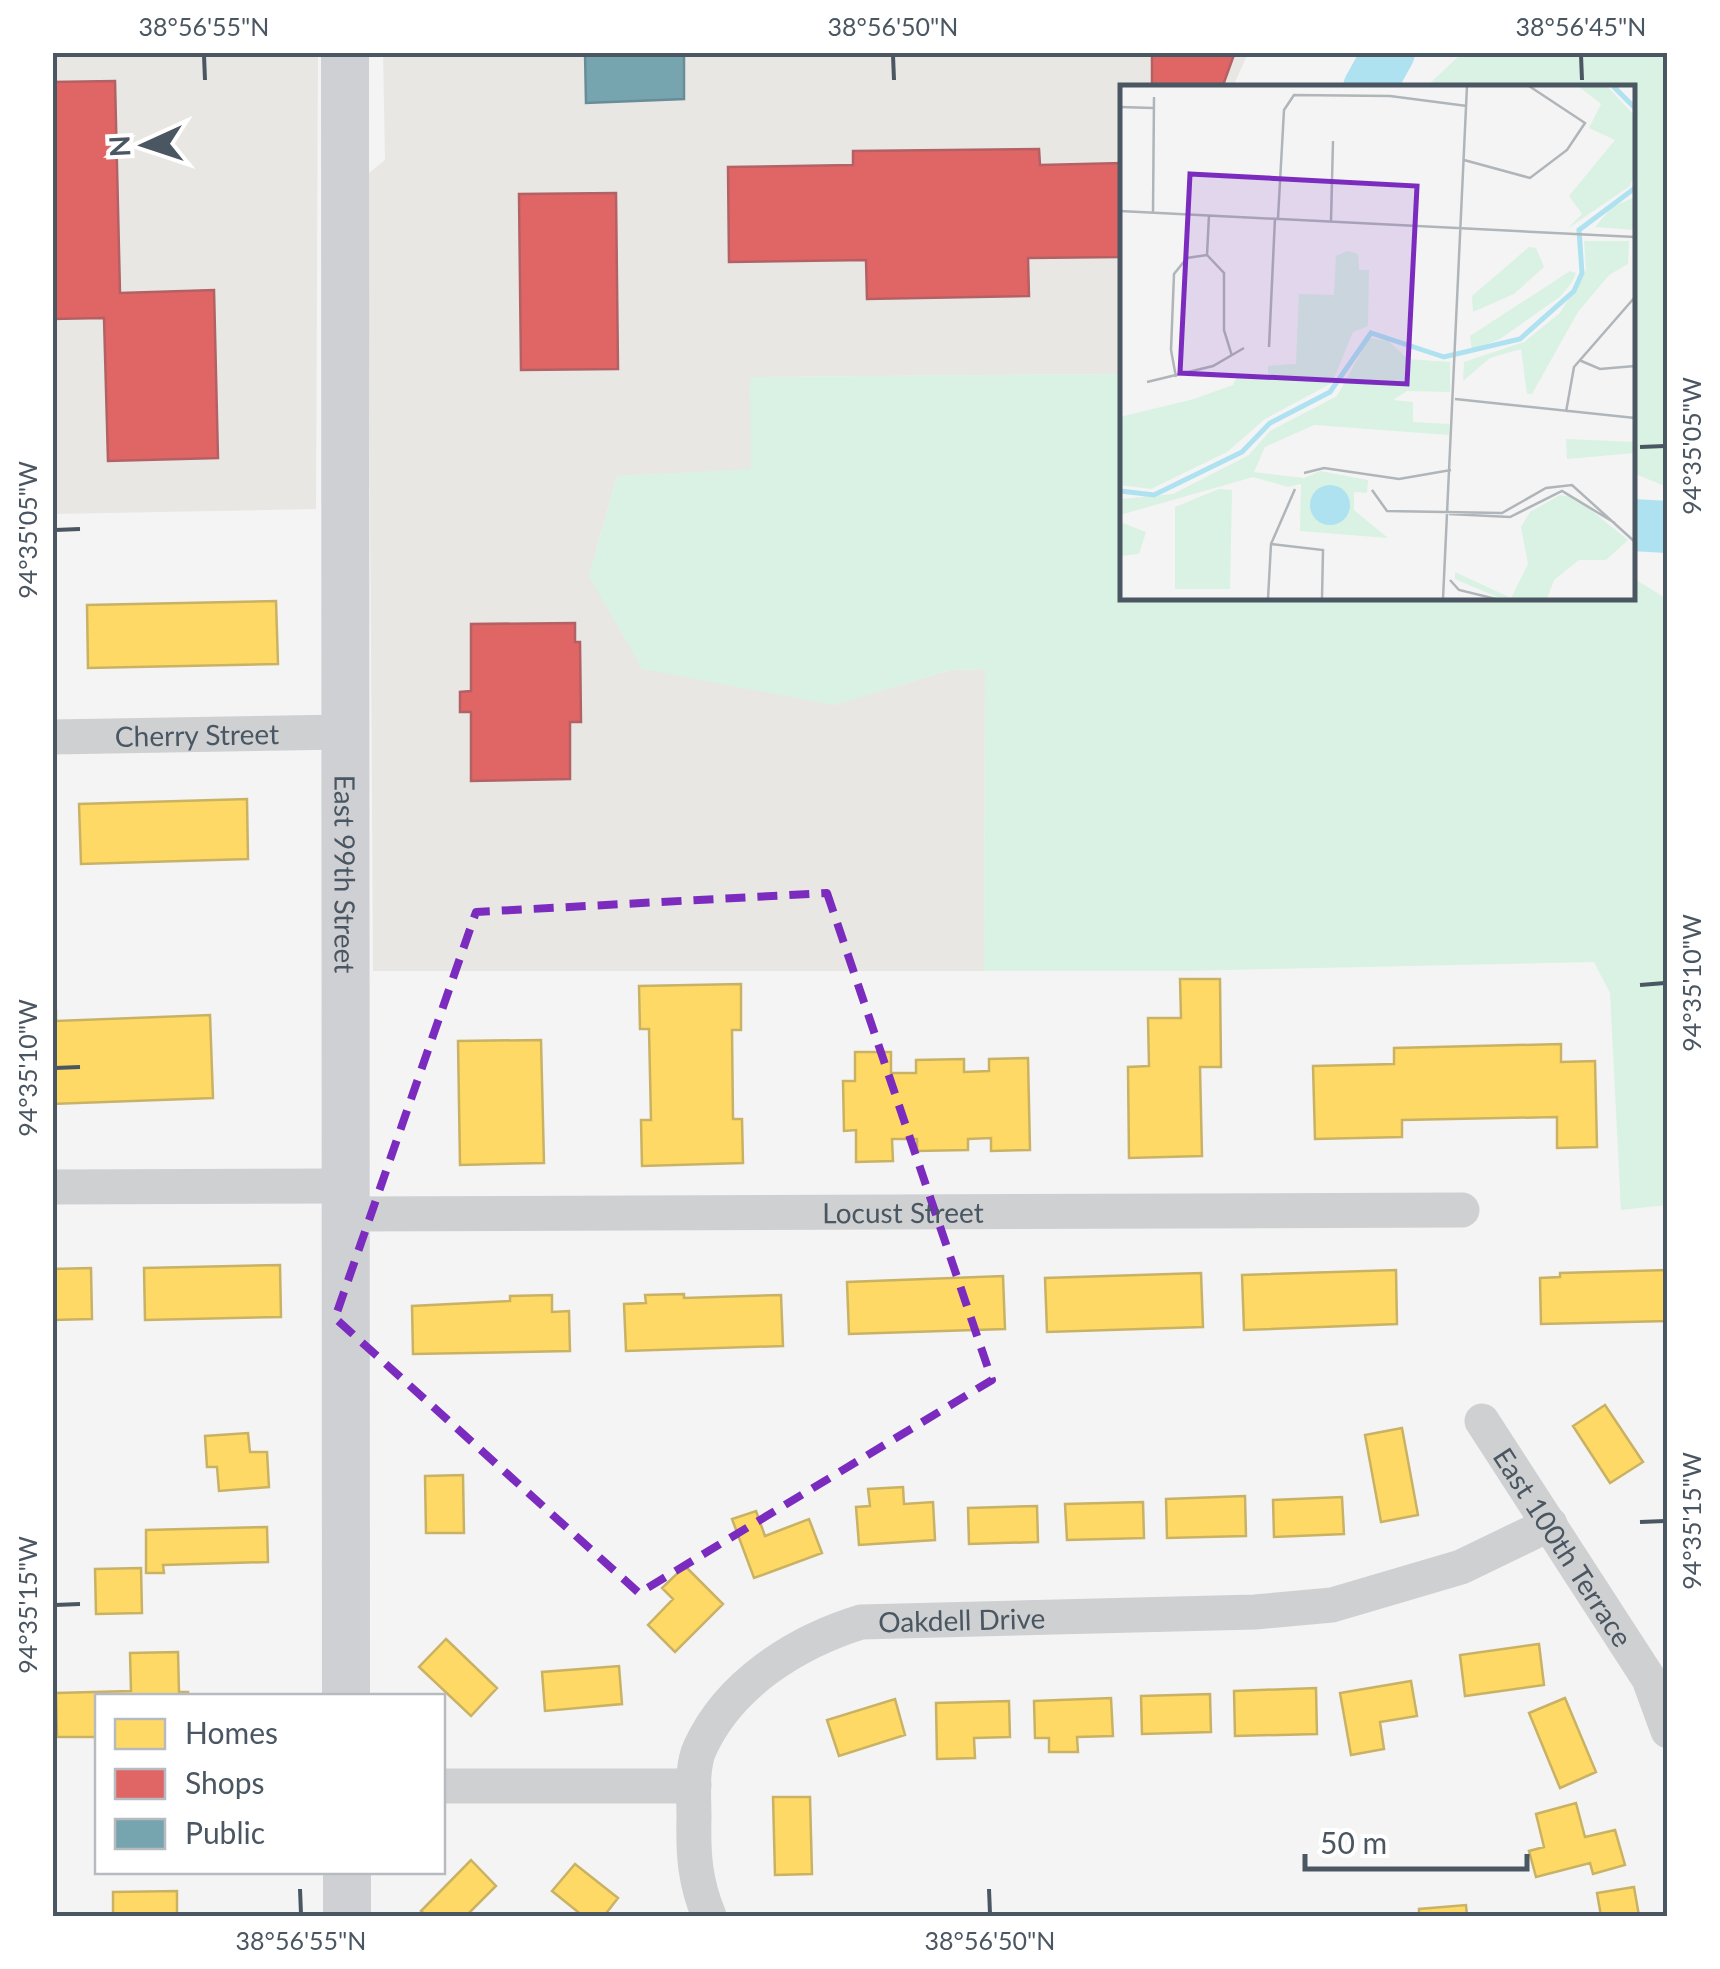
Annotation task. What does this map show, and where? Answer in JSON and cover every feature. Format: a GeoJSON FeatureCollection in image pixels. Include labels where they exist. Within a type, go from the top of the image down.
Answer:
{"type":"FeatureCollection","features":[{"type":"Feature","properties":{"kind":"street","name":"East 99th Street"},"geometry":{"type":"LineString","coordinates":[[345,52],[346,1694]]}},
{"type":"Feature","properties":{"kind":"street","name":"Cherry Street"},"geometry":{"type":"LineString","coordinates":[[52,737],[344,732]]}},
{"type":"Feature","properties":{"kind":"street","name":"Locust Street"},"geometry":{"type":"LineString","coordinates":[[52,1187],[343,1200],[1462,1210]]}},
{"type":"Feature","properties":{"kind":"street","name":"East 100th Terrace"},"geometry":{"type":"LineString","coordinates":[[1482,1421],[1649,1679],[1668,1731]]}},
{"type":"Feature","properties":{"kind":"street","name":"Oakdell Drive"},"geometry":{"type":"LineString","coordinates":[[709,1916],[693,1866],[698,1750],[734,1698],[781,1657],[837,1630],[861,1622],[1255,1612],[1332,1605],[1461,1567],[1550,1524]]}},
{"type":"Feature","properties":{"kind":"street"},"geometry":{"type":"LineString","coordinates":[[445,1786],[694,1786]]}},
{"type":"Feature","properties":{"kind":"street"},"geometry":{"type":"LineString","coordinates":[[347,1874],[347,1916]]}},
{"type":"Feature","properties":{"kind":"highlighted area"},"geometry":{"type":"Polygon","coordinates":[[[827,893],[992,1380],[639,1593],[335,1318],[476,912],[827,893]]]}},
{"type":"Feature","properties":{"kind":"shaded area"},"geometry":{"type":"Polygon","coordinates":[[[52,53],[318,53],[316,509],[53,514],[52,53]]]}},
{"type":"Feature","properties":{"kind":"shaded area"},"geometry":{"type":"Polygon","coordinates":[[[383,53],[1248,53],[1234,85],[1120,85],[1120,374],[751,377],[751,470],[617,476],[589,576],[833,705],[950,670],[985,669],[984,971],[373,971],[368,174],[385,160],[383,53]]]}},
{"type":"Feature","properties":{"kind":"green space"},"geometry":{"type":"Polygon","coordinates":[[[1463,52],[1667,53],[1667,487],[1635,474],[1635,85],[1428,85],[1463,52]]]}},
{"type":"Feature","properties":{"kind":"green space"},"geometry":{"type":"Polygon","coordinates":[[[1120,374],[1120,600],[1635,600],[1635,579],[1667,599],[1667,1205],[1621,1210],[1610,993],[1594,962],[984,971],[985,669],[950,670],[834,705],[642,669],[589,576],[617,476],[751,469],[750,377],[1120,374]]]}},
{"type":"Feature","properties":{"kind":"building: Homes"},"geometry":{"type":"Polygon","coordinates":[[[276,601],[278,664],[88,668],[87,605],[276,601]]]}},
{"type":"Feature","properties":{"kind":"building: Homes"},"geometry":{"type":"Polygon","coordinates":[[[247,799],[248,859],[81,864],[79,804],[247,799]]]}},
{"type":"Feature","properties":{"kind":"building: Homes"},"geometry":{"type":"Polygon","coordinates":[[[1180,979],[1220,979],[1221,1067],[1200,1067],[1202,1156],[1129,1158],[1128,1067],[1149,1066],[1148,1018],[1181,1018],[1180,979]]]}},
{"type":"Feature","properties":{"kind":"building: Homes"},"geometry":{"type":"Polygon","coordinates":[[[741,984],[741,1030],[732,1030],[733,1119],[742,1119],[743,1163],[642,1166],[641,1120],[651,1120],[649,1029],[640,1029],[639,986],[741,984]]]}},
{"type":"Feature","properties":{"kind":"building: Homes"},"geometry":{"type":"Polygon","coordinates":[[[52,1011],[56,1011],[56,1021],[210,1015],[213,1098],[52,1104],[52,1011]]]}},
{"type":"Feature","properties":{"kind":"building: Homes"},"geometry":{"type":"Polygon","coordinates":[[[541,1040],[544,1163],[460,1165],[458,1041],[541,1040]]]}},
{"type":"Feature","properties":{"kind":"building: Homes"},"geometry":{"type":"Polygon","coordinates":[[[1561,1044],[1561,1062],[1595,1061],[1597,1147],[1557,1148],[1557,1117],[1402,1120],[1402,1137],[1315,1139],[1313,1066],[1394,1064],[1394,1048],[1561,1044]]]}},
{"type":"Feature","properties":{"kind":"building: Homes"},"geometry":{"type":"Polygon","coordinates":[[[855,1052],[891,1052],[891,1073],[916,1073],[916,1060],[964,1059],[964,1072],[989,1071],[989,1059],[1028,1058],[1030,1150],[991,1151],[991,1138],[968,1139],[968,1150],[917,1151],[917,1139],[892,1139],[893,1161],[856,1162],[856,1130],[844,1131],[843,1081],[855,1081],[855,1052]]]}},
{"type":"Feature","properties":{"kind":"building: Homes"},"geometry":{"type":"Polygon","coordinates":[[[280,1265],[281,1317],[145,1320],[144,1268],[280,1265]]]}},
{"type":"Feature","properties":{"kind":"building: Homes"},"geometry":{"type":"Polygon","coordinates":[[[91,1268],[92,1319],[52,1320],[52,1269],[91,1268]]]}},
{"type":"Feature","properties":{"kind":"building: Homes"},"geometry":{"type":"Polygon","coordinates":[[[1396,1270],[1397,1324],[1244,1330],[1242,1275],[1396,1270]]]}},
{"type":"Feature","properties":{"kind":"building: Homes"},"geometry":{"type":"Polygon","coordinates":[[[1668,1270],[1668,1321],[1541,1324],[1540,1278],[1560,1277],[1560,1273],[1668,1270]]]}},
{"type":"Feature","properties":{"kind":"building: Homes"},"geometry":{"type":"Polygon","coordinates":[[[1201,1273],[1203,1327],[1047,1332],[1045,1278],[1201,1273]]]}},
{"type":"Feature","properties":{"kind":"building: Homes"},"geometry":{"type":"Polygon","coordinates":[[[1003,1276],[1005,1329],[849,1334],[847,1282],[1003,1276]]]}},
{"type":"Feature","properties":{"kind":"building: Homes"},"geometry":{"type":"Polygon","coordinates":[[[684,1294],[684,1298],[781,1295],[783,1346],[626,1351],[624,1304],[646,1303],[645,1295],[684,1294]]]}},
{"type":"Feature","properties":{"kind":"building: Homes"},"geometry":{"type":"Polygon","coordinates":[[[552,1295],[552,1312],[569,1311],[570,1351],[413,1354],[412,1306],[552,1295]]]}},
{"type":"Feature","properties":{"kind":"building: Homes"},"geometry":{"type":"Polygon","coordinates":[[[1605,1405],[1643,1462],[1610,1483],[1573,1426],[1605,1405]]]}},
{"type":"Feature","properties":{"kind":"building: Homes"},"geometry":{"type":"Polygon","coordinates":[[[1402,1428],[1418,1515],[1381,1522],[1365,1435],[1402,1428]]]}},
{"type":"Feature","properties":{"kind":"building: Homes"},"geometry":{"type":"Polygon","coordinates":[[[248,1433],[250,1452],[267,1452],[269,1487],[219,1491],[217,1467],[207,1467],[205,1436],[248,1433]]]}},
{"type":"Feature","properties":{"kind":"building: Homes"},"geometry":{"type":"Polygon","coordinates":[[[463,1475],[464,1533],[426,1533],[425,1476],[463,1475]]]}},
{"type":"Feature","properties":{"kind":"building: Homes"},"geometry":{"type":"Polygon","coordinates":[[[903,1487],[904,1504],[933,1502],[935,1540],[859,1545],[856,1507],[870,1506],[868,1489],[903,1487]]]}},
{"type":"Feature","properties":{"kind":"building: Homes"},"geometry":{"type":"Polygon","coordinates":[[[1245,1496],[1246,1536],[1167,1538],[1166,1499],[1245,1496]]]}},
{"type":"Feature","properties":{"kind":"building: Homes"},"geometry":{"type":"Polygon","coordinates":[[[1342,1497],[1344,1534],[1274,1537],[1273,1500],[1342,1497]]]}},
{"type":"Feature","properties":{"kind":"building: Homes"},"geometry":{"type":"Polygon","coordinates":[[[1143,1502],[1144,1538],[1067,1540],[1065,1504],[1143,1502]]]}},
{"type":"Feature","properties":{"kind":"building: Homes"},"geometry":{"type":"Polygon","coordinates":[[[1037,1506],[1038,1542],[969,1544],[968,1508],[1037,1506]]]}},
{"type":"Feature","properties":{"kind":"building: Homes"},"geometry":{"type":"Polygon","coordinates":[[[756,1511],[765,1536],[809,1519],[822,1553],[754,1578],[732,1519],[756,1511]]]}},
{"type":"Feature","properties":{"kind":"building: Homes"},"geometry":{"type":"Polygon","coordinates":[[[267,1527],[268,1562],[163,1565],[164,1573],[146,1573],[146,1530],[267,1527]]]}},
{"type":"Feature","properties":{"kind":"building: Homes"},"geometry":{"type":"Polygon","coordinates":[[[685,1566],[723,1604],[675,1652],[648,1625],[673,1599],[662,1588],[685,1566]]]}},
{"type":"Feature","properties":{"kind":"building: Homes"},"geometry":{"type":"Polygon","coordinates":[[[141,1568],[142,1613],[96,1614],[95,1569],[141,1568]]]}},
{"type":"Feature","properties":{"kind":"building: Homes"},"geometry":{"type":"Polygon","coordinates":[[[446,1639],[497,1688],[471,1716],[419,1667],[446,1639]]]}},
{"type":"Feature","properties":{"kind":"building: Homes"},"geometry":{"type":"Polygon","coordinates":[[[1539,1644],[1544,1685],[1465,1696],[1460,1655],[1539,1644]]]}},
{"type":"Feature","properties":{"kind":"building: Homes"},"geometry":{"type":"Polygon","coordinates":[[[178,1652],[179,1692],[188,1694],[95,1694],[95,1737],[57,1737],[56,1693],[131,1691],[130,1653],[178,1652]]]}},
{"type":"Feature","properties":{"kind":"building: Homes"},"geometry":{"type":"Polygon","coordinates":[[[619,1666],[622,1704],[545,1711],[542,1672],[619,1666]]]}},
{"type":"Feature","properties":{"kind":"building: Homes"},"geometry":{"type":"Polygon","coordinates":[[[1411,1681],[1417,1716],[1380,1722],[1384,1749],[1351,1755],[1340,1693],[1411,1681]]]}},
{"type":"Feature","properties":{"kind":"building: Homes"},"geometry":{"type":"Polygon","coordinates":[[[1316,1688],[1317,1734],[1235,1736],[1234,1691],[1316,1688]]]}},
{"type":"Feature","properties":{"kind":"building: Homes"},"geometry":{"type":"Polygon","coordinates":[[[1210,1694],[1211,1732],[1142,1734],[1141,1696],[1210,1694]]]}},
{"type":"Feature","properties":{"kind":"building: Homes"},"geometry":{"type":"Polygon","coordinates":[[[1111,1698],[1113,1736],[1077,1737],[1078,1752],[1049,1752],[1049,1738],[1035,1738],[1034,1701],[1111,1698]]]}},
{"type":"Feature","properties":{"kind":"building: Homes"},"geometry":{"type":"Polygon","coordinates":[[[1565,1698],[1596,1772],[1560,1788],[1529,1713],[1565,1698]]]}},
{"type":"Feature","properties":{"kind":"building: Homes"},"geometry":{"type":"Polygon","coordinates":[[[895,1699],[905,1735],[839,1756],[827,1720],[895,1699]]]}},
{"type":"Feature","properties":{"kind":"building: Homes"},"geometry":{"type":"Polygon","coordinates":[[[1009,1701],[1010,1737],[974,1738],[975,1758],[937,1759],[936,1703],[1009,1701]]]}},
{"type":"Feature","properties":{"kind":"building: Homes"},"geometry":{"type":"Polygon","coordinates":[[[773,1797],[810,1797],[812,1874],[775,1875],[773,1797]]]}},
{"type":"Feature","properties":{"kind":"building: Homes"},"geometry":{"type":"Polygon","coordinates":[[[1576,1803],[1585,1837],[1615,1830],[1625,1865],[1593,1874],[1590,1863],[1536,1877],[1529,1851],[1544,1847],[1536,1814],[1576,1803]]]}},
{"type":"Feature","properties":{"kind":"building: Homes"},"geometry":{"type":"Polygon","coordinates":[[[471,1860],[496,1886],[466,1916],[427,1916],[421,1911],[471,1860]]]}},
{"type":"Feature","properties":{"kind":"building: Homes"},"geometry":{"type":"Polygon","coordinates":[[[575,1864],[618,1898],[604,1916],[583,1916],[552,1891],[575,1864]]]}},
{"type":"Feature","properties":{"kind":"building: Homes"},"geometry":{"type":"Polygon","coordinates":[[[1634,1887],[1639,1916],[1601,1916],[1597,1893],[1634,1887]]]}},
{"type":"Feature","properties":{"kind":"building: Homes"},"geometry":{"type":"Polygon","coordinates":[[[177,1891],[177,1916],[113,1916],[113,1892],[177,1891]]]}},
{"type":"Feature","properties":{"kind":"building: Homes"},"geometry":{"type":"Polygon","coordinates":[[[1466,1905],[1467,1916],[1419,1916],[1419,1909],[1466,1905]]]}},
{"type":"Feature","properties":{"kind":"building: Shops"},"geometry":{"type":"Polygon","coordinates":[[[1152,52],[1235,52],[1223,85],[1152,85],[1152,52]]]}},
{"type":"Feature","properties":{"kind":"building: Shops"},"geometry":{"type":"Polygon","coordinates":[[[115,81],[120,293],[214,290],[218,458],[108,461],[104,318],[52,319],[52,82],[115,81]]]}},
{"type":"Feature","properties":{"kind":"building: Shops"},"geometry":{"type":"Polygon","coordinates":[[[1039,149],[1040,165],[1120,163],[1120,257],[1028,258],[1029,296],[867,299],[866,260],[729,262],[728,167],[853,165],[853,151],[1039,149]]]}},
{"type":"Feature","properties":{"kind":"building: Shops"},"geometry":{"type":"Polygon","coordinates":[[[616,193],[618,369],[521,370],[519,194],[616,193]]]}},
{"type":"Feature","properties":{"kind":"building: Shops"},"geometry":{"type":"Polygon","coordinates":[[[575,623],[575,642],[580,642],[581,722],[570,722],[570,779],[471,781],[471,712],[460,712],[460,692],[471,691],[471,624],[575,623]]]}},
{"type":"Feature","properties":{"kind":"building: Public"},"geometry":{"type":"Polygon","coordinates":[[[585,52],[684,52],[684,99],[586,103],[585,52]]]}},
{"type":"Feature","properties":{"kind":"waterway"},"geometry":{"type":"LineString","coordinates":[[1371,85],[1389,52]]}},
{"type":"Feature","properties":{"kind":"waterway"},"geometry":{"type":"LineString","coordinates":[[1635,525],[1668,527]]}}]}
